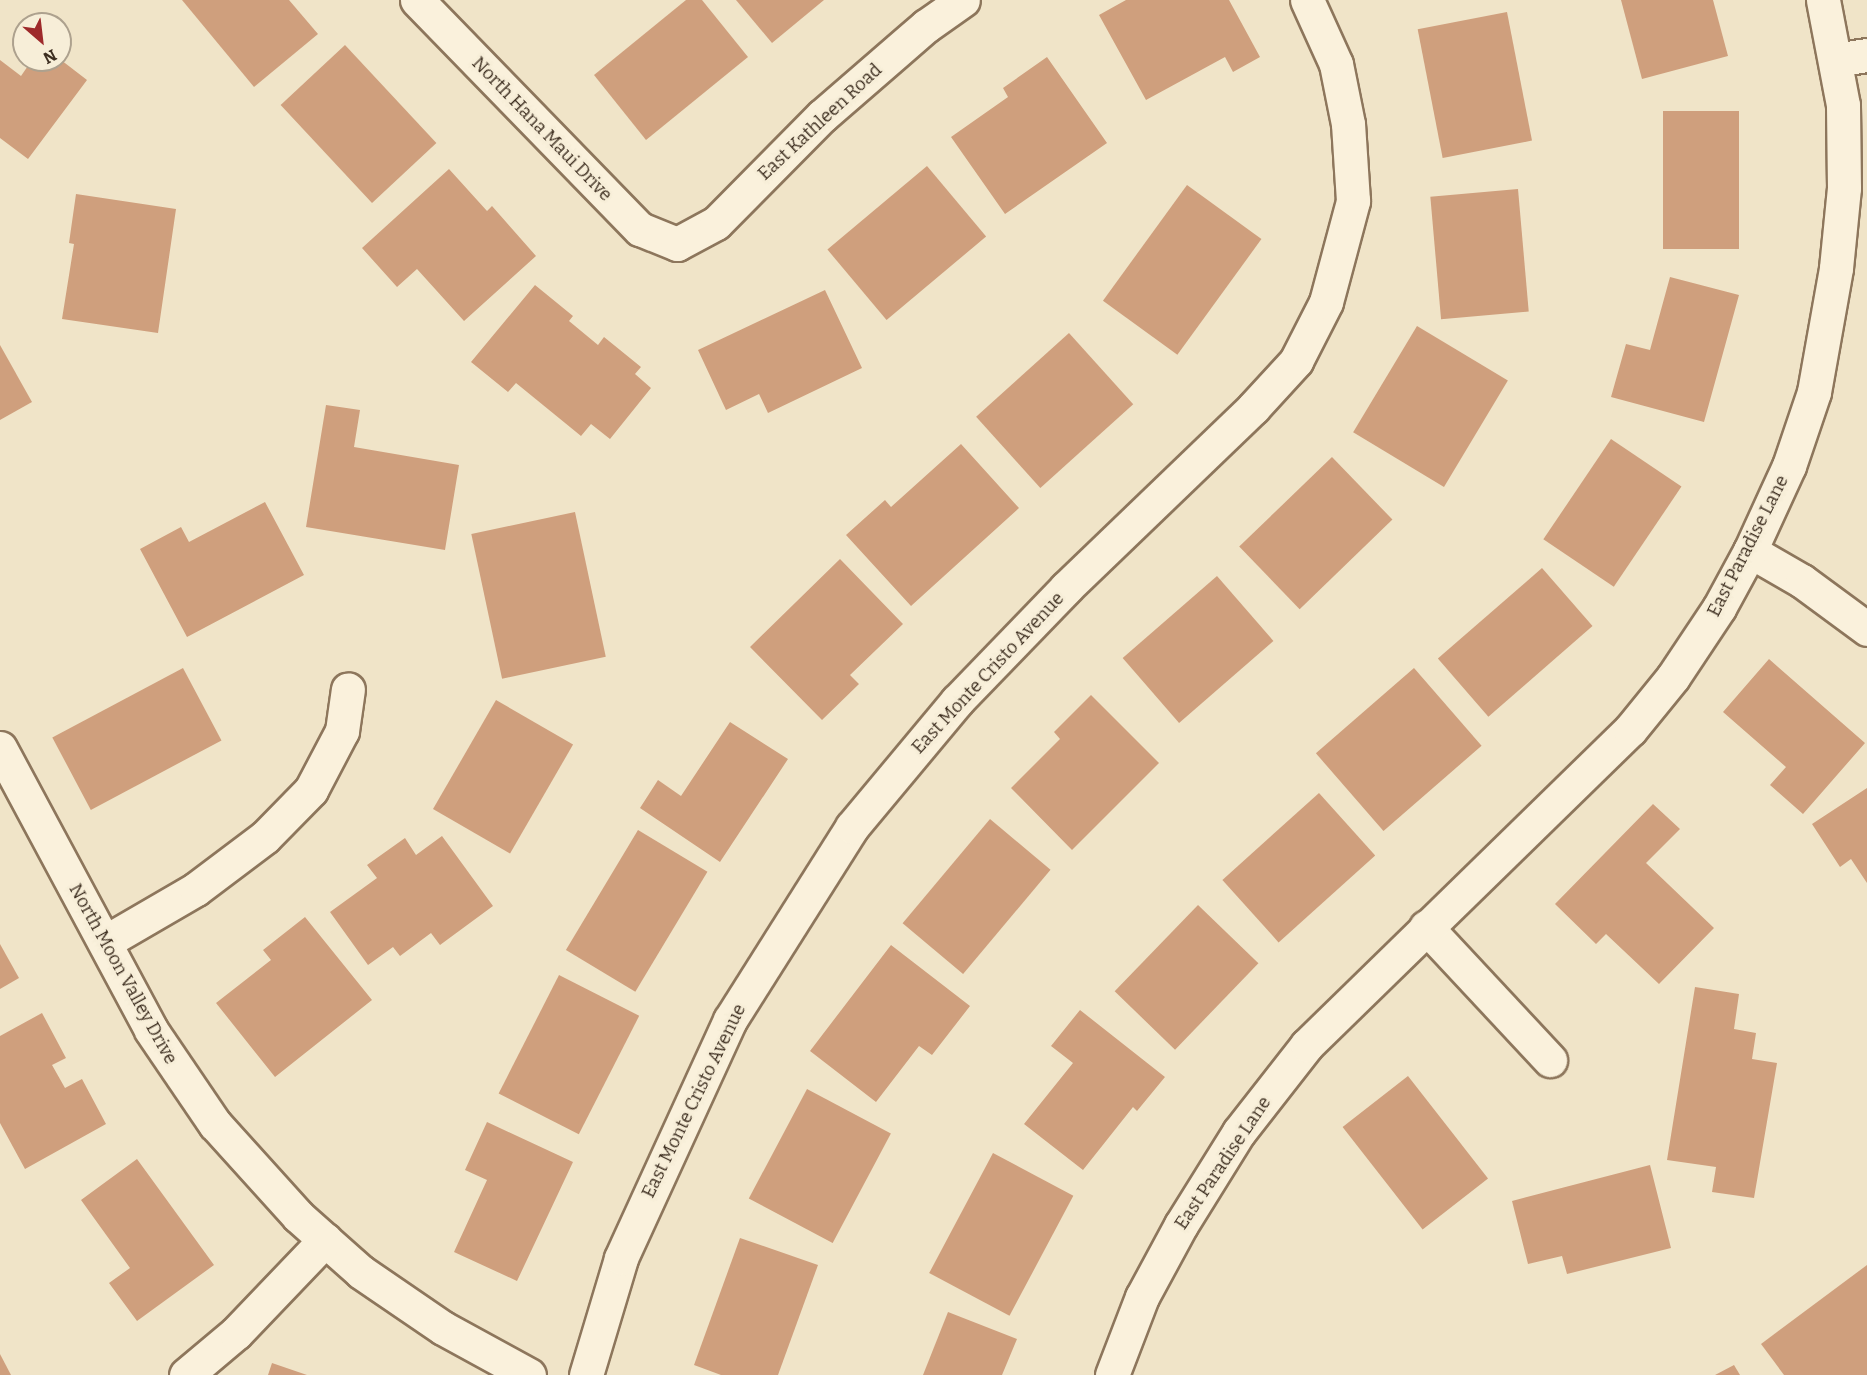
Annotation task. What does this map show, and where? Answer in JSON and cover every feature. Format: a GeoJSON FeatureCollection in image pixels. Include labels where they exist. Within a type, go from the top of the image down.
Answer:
{"type":"FeatureCollection","features":[{"type":"Feature","properties":{"kind":"street","name":"North Hana Maui Drive"},"geometry":{"type":"LineString","coordinates":[[417,0],[640,229],[677,244]]}},
{"type":"Feature","properties":{"kind":"street","name":"East Kathleen Road"},"geometry":{"type":"LineString","coordinates":[[677,244],[716,223],[822,116],[926,26],[963,0]]}},
{"type":"Feature","properties":{"kind":"street","name":"East Monte Cristo Avenue"},"geometry":{"type":"LineString","coordinates":[[586,1375],[621,1258],[730,1020],[852,827],[988,669],[1296,361],[1326,302],[1353,201],[1348,124],[1336,64],[1307,0]]}},
{"type":"Feature","properties":{"kind":"street","name":"East Paradise Lane"},"geometry":{"type":"LineString","coordinates":[[1112,1375],[1142,1297],[1181,1225],[1239,1132],[1307,1045],[1630,730],[1673,677],[1719,608],[1750,551],[1789,466],[1814,392],[1830,302],[1844,188],[1843,105],[1823,0]]}},
{"type":"Feature","properties":{"kind":"street"},"geometry":{"type":"LineString","coordinates":[[1835,60],[1867,55]]}},
{"type":"Feature","properties":{"kind":"street"},"geometry":{"type":"LineString","coordinates":[[1750,551],[1802,581],[1867,629]]}},
{"type":"Feature","properties":{"kind":"street"},"geometry":{"type":"LineString","coordinates":[[105,942],[196,889],[265,837],[311,790],[342,731],[348,689]]}},
{"type":"Feature","properties":{"kind":"street","name":"North Moon Valley Drive"},"geometry":{"type":"LineString","coordinates":[[0,748],[162,1048],[202,1105],[298,1216],[361,1272],[443,1328],[529,1375]]}},
{"type":"Feature","properties":{"kind":"street"},"geometry":{"type":"LineString","coordinates":[[1426,927],[1550,1060]]}},
{"type":"Feature","properties":{"kind":"street"},"geometry":{"type":"LineString","coordinates":[[186,1375],[236,1333],[325,1240]]}},
{"type":"Feature","properties":{"kind":"building"},"geometry":{"type":"Polygon","coordinates":[[[182,0],[289,0],[318,34],[254,87],[182,0]]]}},
{"type":"Feature","properties":{"kind":"building"},"geometry":{"type":"Polygon","coordinates":[[[686,0],[702,0],[748,57],[646,140],[594,75],[686,0]]]}},
{"type":"Feature","properties":{"kind":"building"},"geometry":{"type":"Polygon","coordinates":[[[736,0],[824,0],[772,43],[736,0]]]}},
{"type":"Feature","properties":{"kind":"building"},"geometry":{"type":"Polygon","coordinates":[[[1126,0],[1229,0],[1260,57],[1233,72],[1225,57],[1146,100],[1099,15],[1126,0]]]}},
{"type":"Feature","properties":{"kind":"building"},"geometry":{"type":"Polygon","coordinates":[[[1621,0],[1713,0],[1728,56],[1642,79],[1621,0]]]}},
{"type":"Feature","properties":{"kind":"building"},"geometry":{"type":"Polygon","coordinates":[[[1507,12],[1532,141],[1443,158],[1418,29],[1507,12]]]}},
{"type":"Feature","properties":{"kind":"building"},"geometry":{"type":"Polygon","coordinates":[[[345,45],[436,143],[372,203],[281,105],[345,45]]]}},
{"type":"Feature","properties":{"kind":"building"},"geometry":{"type":"Polygon","coordinates":[[[1047,57],[1107,143],[1005,214],[951,137],[1008,97],[1003,88],[1047,57]]]}},
{"type":"Feature","properties":{"kind":"building"},"geometry":{"type":"Polygon","coordinates":[[[0,60],[12,69],[12,72],[21,76],[24,72],[72,72],[72,68],[87,80],[28,159],[0,138],[0,60]]]}},
{"type":"Feature","properties":{"kind":"building"},"geometry":{"type":"Polygon","coordinates":[[[1663,111],[1739,111],[1739,249],[1663,249],[1663,111]]]}},
{"type":"Feature","properties":{"kind":"building"},"geometry":{"type":"Polygon","coordinates":[[[927,166],[986,236],[887,320],[827,250],[927,166]]]}},
{"type":"Feature","properties":{"kind":"building"},"geometry":{"type":"Polygon","coordinates":[[[449,169],[487,211],[492,206],[536,256],[464,321],[417,269],[397,287],[362,248],[449,169]]]}},
{"type":"Feature","properties":{"kind":"building"},"geometry":{"type":"Polygon","coordinates":[[[1187,185],[1261,239],[1177,355],[1103,301],[1187,185]]]}},
{"type":"Feature","properties":{"kind":"building"},"geometry":{"type":"Polygon","coordinates":[[[1518,189],[1529,312],[1441,319],[1430,197],[1518,189]]]}},
{"type":"Feature","properties":{"kind":"building"},"geometry":{"type":"Polygon","coordinates":[[[76,194],[176,209],[158,333],[62,319],[74,244],[69,243],[76,194]]]}},
{"type":"Feature","properties":{"kind":"building"},"geometry":{"type":"Polygon","coordinates":[[[1670,277],[1739,295],[1704,422],[1611,397],[1626,344],[1650,350],[1670,277]]]}},
{"type":"Feature","properties":{"kind":"building"},"geometry":{"type":"Polygon","coordinates":[[[535,285],[573,316],[569,321],[598,345],[604,337],[641,367],[635,374],[651,388],[610,439],[591,424],[581,436],[516,383],[508,392],[471,362],[535,285]]]}},
{"type":"Feature","properties":{"kind":"building"},"geometry":{"type":"Polygon","coordinates":[[[825,290],[862,368],[768,413],[759,394],[726,410],[698,350],[825,290]]]}},
{"type":"Feature","properties":{"kind":"building"},"geometry":{"type":"Polygon","coordinates":[[[1417,326],[1508,381],[1444,487],[1353,432],[1417,326]]]}},
{"type":"Feature","properties":{"kind":"building"},"geometry":{"type":"Polygon","coordinates":[[[1069,333],[1133,404],[1040,488],[976,417],[1069,333]]]}},
{"type":"Feature","properties":{"kind":"building"},"geometry":{"type":"Polygon","coordinates":[[[0,345],[32,402],[0,420],[0,345]]]}},
{"type":"Feature","properties":{"kind":"building"},"geometry":{"type":"Polygon","coordinates":[[[326,405],[360,410],[354,447],[459,465],[445,550],[306,527],[326,405]]]}},
{"type":"Feature","properties":{"kind":"building"},"geometry":{"type":"Polygon","coordinates":[[[1611,439],[1681,487],[1614,587],[1543,539],[1611,439]]]}},
{"type":"Feature","properties":{"kind":"building"},"geometry":{"type":"Polygon","coordinates":[[[961,444],[1019,508],[911,606],[846,535],[885,500],[891,507],[961,444]]]}},
{"type":"Feature","properties":{"kind":"building"},"geometry":{"type":"Polygon","coordinates":[[[1332,457],[1392,520],[1300,609],[1239,547],[1332,457]]]}},
{"type":"Feature","properties":{"kind":"building"},"geometry":{"type":"Polygon","coordinates":[[[265,502],[304,575],[187,637],[140,549],[181,527],[189,542],[265,502]]]}},
{"type":"Feature","properties":{"kind":"building"},"geometry":{"type":"Polygon","coordinates":[[[575,512],[606,657],[502,679],[471,534],[575,512]]]}},
{"type":"Feature","properties":{"kind":"building"},"geometry":{"type":"Polygon","coordinates":[[[840,559],[903,624],[850,675],[859,684],[822,720],[750,647],[840,559]]]}},
{"type":"Feature","properties":{"kind":"building"},"geometry":{"type":"Polygon","coordinates":[[[1542,568],[1593,626],[1488,717],[1438,659],[1542,568]]]}},
{"type":"Feature","properties":{"kind":"building"},"geometry":{"type":"Polygon","coordinates":[[[1217,576],[1273,641],[1179,723],[1123,658],[1217,576]]]}},
{"type":"Feature","properties":{"kind":"building"},"geometry":{"type":"Polygon","coordinates":[[[1769,659],[1865,743],[1803,814],[1770,785],[1786,767],[1723,712],[1769,659]]]}},
{"type":"Feature","properties":{"kind":"building"},"geometry":{"type":"Polygon","coordinates":[[[183,668],[221,740],[91,810],[52,737],[183,668]]]}},
{"type":"Feature","properties":{"kind":"building"},"geometry":{"type":"Polygon","coordinates":[[[1414,668],[1482,746],[1383,831],[1316,753],[1414,668]]]}},
{"type":"Feature","properties":{"kind":"building"},"geometry":{"type":"Polygon","coordinates":[[[1091,695],[1159,763],[1072,850],[1011,788],[1060,739],[1054,732],[1091,695]]]}},
{"type":"Feature","properties":{"kind":"building"},"geometry":{"type":"Polygon","coordinates":[[[496,700],[573,744],[510,854],[433,809],[496,700]]]}},
{"type":"Feature","properties":{"kind":"building"},"geometry":{"type":"Polygon","coordinates":[[[730,722],[788,759],[720,862],[640,808],[658,780],[681,796],[730,722]]]}},
{"type":"Feature","properties":{"kind":"building"},"geometry":{"type":"Polygon","coordinates":[[[1867,788],[1867,883],[1851,859],[1840,867],[1812,824],[1867,788]]]}},
{"type":"Feature","properties":{"kind":"building"},"geometry":{"type":"Polygon","coordinates":[[[1319,793],[1375,855],[1279,942],[1222,880],[1319,793]]]}},
{"type":"Feature","properties":{"kind":"building"},"geometry":{"type":"Polygon","coordinates":[[[1653,804],[1680,829],[1646,863],[1714,928],[1659,984],[1606,934],[1596,944],[1555,904],[1653,804]]]}},
{"type":"Feature","properties":{"kind":"building"},"geometry":{"type":"Polygon","coordinates":[[[990,819],[1051,870],[963,974],[903,923],[990,819]]]}},
{"type":"Feature","properties":{"kind":"building"},"geometry":{"type":"Polygon","coordinates":[[[638,830],[707,872],[635,992],[566,950],[638,830]]]}},
{"type":"Feature","properties":{"kind":"building"},"geometry":{"type":"Polygon","coordinates":[[[442,836],[493,906],[440,945],[431,933],[400,956],[393,947],[368,965],[330,912],[377,878],[367,865],[405,838],[416,855],[442,836]]]}},
{"type":"Feature","properties":{"kind":"building"},"geometry":{"type":"Polygon","coordinates":[[[1198,905],[1258,963],[1175,1050],[1115,991],[1198,905]]]}},
{"type":"Feature","properties":{"kind":"building"},"geometry":{"type":"Polygon","coordinates":[[[305,917],[372,1000],[275,1077],[216,1003],[271,960],[263,950],[305,917]]]}},
{"type":"Feature","properties":{"kind":"building"},"geometry":{"type":"Polygon","coordinates":[[[0,944],[19,978],[0,989],[0,944]]]}},
{"type":"Feature","properties":{"kind":"building"},"geometry":{"type":"Polygon","coordinates":[[[891,945],[970,1006],[932,1055],[919,1046],[876,1102],[810,1051],[891,945]]]}},
{"type":"Feature","properties":{"kind":"building"},"geometry":{"type":"Polygon","coordinates":[[[559,975],[639,1016],[579,1134],[499,1094],[559,975]]]}},
{"type":"Feature","properties":{"kind":"building"},"geometry":{"type":"Polygon","coordinates":[[[1695,987],[1739,994],[1734,1029],[1756,1033],[1752,1059],[1777,1063],[1754,1198],[1712,1192],[1716,1167],[1667,1160],[1695,987]]]}},
{"type":"Feature","properties":{"kind":"building"},"geometry":{"type":"Polygon","coordinates":[[[1080,1010],[1165,1077],[1137,1111],[1133,1107],[1083,1170],[1024,1124],[1073,1063],[1051,1046],[1080,1010]]]}},
{"type":"Feature","properties":{"kind":"building"},"geometry":{"type":"Polygon","coordinates":[[[42,1013],[66,1058],[52,1065],[65,1088],[82,1079],[106,1124],[25,1169],[0,1123],[0,1036],[42,1013]]]}},
{"type":"Feature","properties":{"kind":"building"},"geometry":{"type":"Polygon","coordinates":[[[1408,1076],[1488,1178],[1423,1230],[1343,1127],[1408,1076]]]}},
{"type":"Feature","properties":{"kind":"building"},"geometry":{"type":"Polygon","coordinates":[[[807,1089],[891,1134],[833,1243],[749,1198],[807,1089]]]}},
{"type":"Feature","properties":{"kind":"building"},"geometry":{"type":"Polygon","coordinates":[[[487,1122],[573,1162],[517,1281],[454,1252],[487,1180],[465,1170],[487,1122]]]}},
{"type":"Feature","properties":{"kind":"building"},"geometry":{"type":"Polygon","coordinates":[[[993,1153],[1073,1196],[1010,1316],[929,1273],[993,1153]]]}},
{"type":"Feature","properties":{"kind":"building"},"geometry":{"type":"Polygon","coordinates":[[[137,1159],[214,1265],[137,1321],[109,1283],[130,1268],[81,1200],[137,1159]]]}},
{"type":"Feature","properties":{"kind":"building"},"geometry":{"type":"Polygon","coordinates":[[[1650,1165],[1671,1248],[1567,1274],[1562,1256],[1528,1264],[1512,1201],[1650,1165]]]}},
{"type":"Feature","properties":{"kind":"building"},"geometry":{"type":"Polygon","coordinates":[[[740,1238],[818,1265],[778,1375],[721,1375],[694,1365],[740,1238]]]}},
{"type":"Feature","properties":{"kind":"building"},"geometry":{"type":"Polygon","coordinates":[[[1867,1265],[1867,1375],[1784,1375],[1761,1344],[1867,1265]]]}},
{"type":"Feature","properties":{"kind":"building"},"geometry":{"type":"Polygon","coordinates":[[[948,1312],[1017,1339],[1002,1375],[923,1375],[948,1312]]]}},
{"type":"Feature","properties":{"kind":"building"},"geometry":{"type":"Polygon","coordinates":[[[0,1354],[11,1375],[0,1375],[0,1354]]]}},
{"type":"Feature","properties":{"kind":"building"},"geometry":{"type":"Polygon","coordinates":[[[272,1363],[307,1375],[268,1375],[272,1363]]]}},
{"type":"Feature","properties":{"kind":"building"},"geometry":{"type":"Polygon","coordinates":[[[1734,1365],[1740,1375],[1715,1375],[1734,1365]]]}}]}
